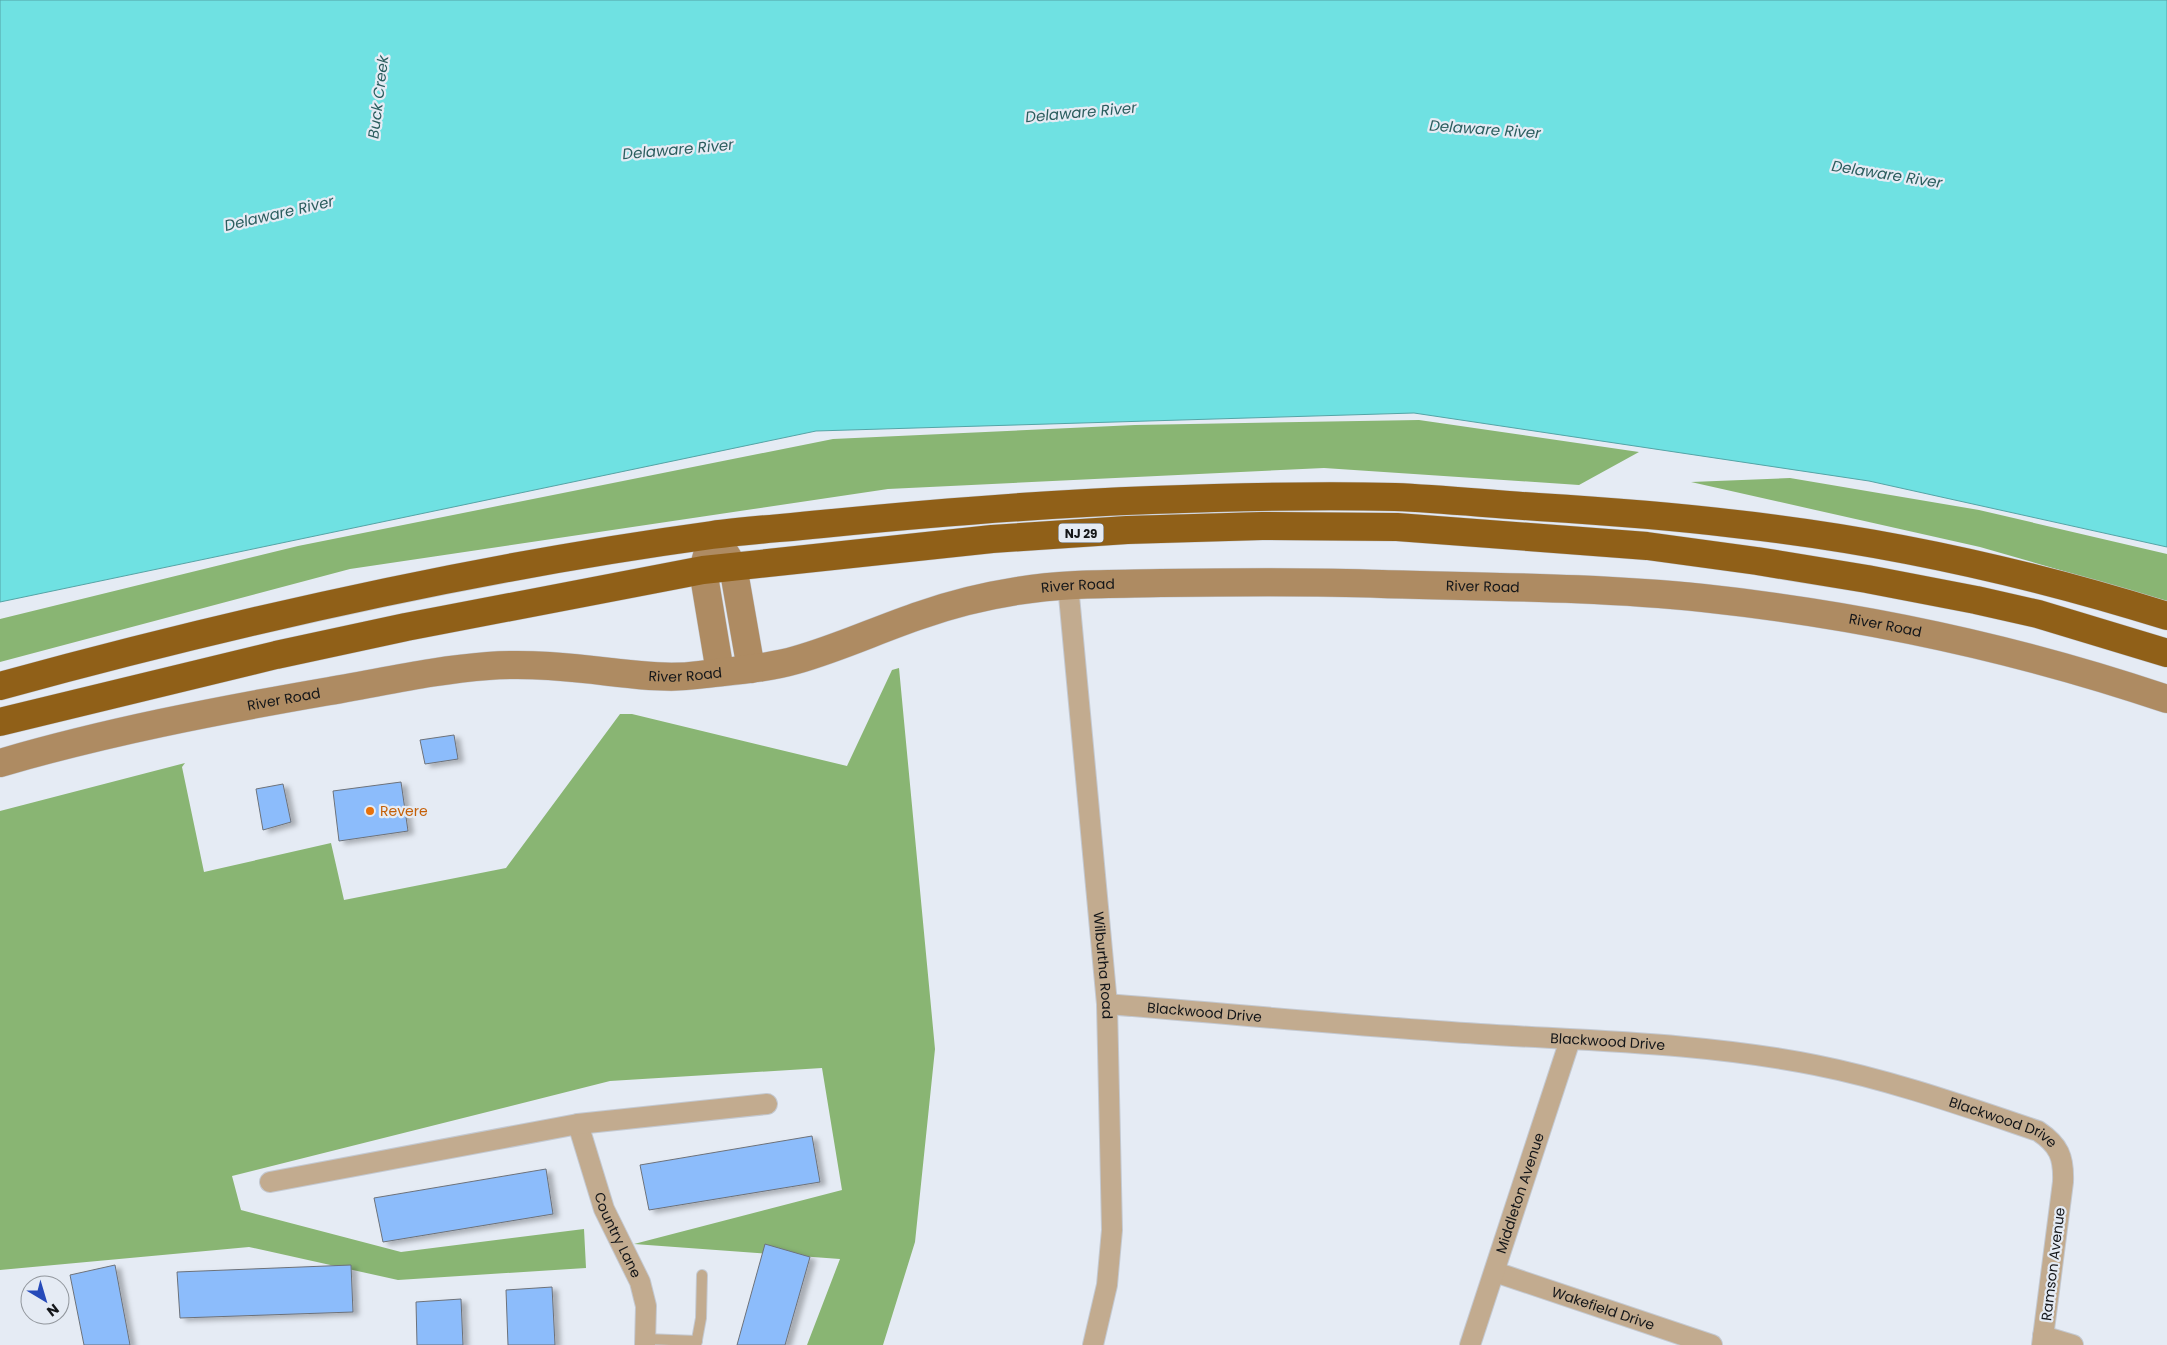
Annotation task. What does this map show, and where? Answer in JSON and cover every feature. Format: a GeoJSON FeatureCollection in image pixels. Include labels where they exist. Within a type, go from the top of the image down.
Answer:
{"type":"FeatureCollection","features":[{"type":"Feature","properties":{"kind":"highway","name":"NJ 29"},"geometry":{"type":"LineString","coordinates":[[0,686],[145,646],[319,606],[494,571],[714,535],[912,515],[1074,503],[1236,497],[1398,497],[1614,512],[1738,524],[1902,549],[2013,573],[2112,599],[2167,616]]}},
{"type":"Feature","properties":{"kind":"highway","name":"NJ 29"},"geometry":{"type":"LineString","coordinates":[[0,722],[276,655],[406,627],[703,570],[992,539],[1117,531],[1262,526],[1397,527],[1647,546],[1840,574],[1967,598],[2038,614],[2167,653]]}},
{"type":"Feature","properties":{"kind":"street"},"geometry":{"type":"LineString","coordinates":[[714,535],[732,566],[751,668]]}},
{"type":"Feature","properties":{"kind":"street"},"geometry":{"type":"LineString","coordinates":[[714,535],[703,570],[720,672]]}},
{"type":"Feature","properties":{"kind":"street","name":"River Road"},"geometry":{"type":"LineString","coordinates":[[0,763],[190,716],[450,669],[494,665],[549,665],[644,675],[692,676],[788,663],[826,651],[927,612],[1020,590],[1068,585],[1341,582],[1592,590],[1697,597],[1801,610],[1905,627],[2007,650],[2108,679],[2167,699]]}},
{"type":"Feature","properties":{"kind":"street","name":"Wilburtha Road"},"geometry":{"type":"LineString","coordinates":[[1068,585],[1107,1004],[1112,1230],[1107,1285],[1093,1345]]}},
{"type":"Feature","properties":{"kind":"street","name":"Blackwood Drive"},"geometry":{"type":"LineString","coordinates":[[1107,1004],[1570,1040],[1706,1048],[1762,1055],[1835,1069],[1924,1092],[2038,1130],[2050,1139],[2059,1151],[2064,1165],[2063,1182]]}},
{"type":"Feature","properties":{"kind":"street","name":"Middleton Avenue"},"geometry":{"type":"LineString","coordinates":[[1470,1345],[1570,1040]]}},
{"type":"Feature","properties":{"kind":"street"},"geometry":{"type":"LineString","coordinates":[[270,1182],[578,1124],[767,1104]]}},
{"type":"Feature","properties":{"kind":"street","name":"Country Lane"},"geometry":{"type":"LineString","coordinates":[[578,1124],[604,1209],[640,1282],[646,1306],[645,1342]]}},
{"type":"Feature","properties":{"kind":"street","name":"Ramson Avenue"},"geometry":{"type":"LineString","coordinates":[[2043,1341],[2063,1182]]}},
{"type":"Feature","properties":{"kind":"street","name":"Wakefield Drive"},"geometry":{"type":"LineString","coordinates":[[1495,1272],[1712,1345]]}},
{"type":"Feature","properties":{"kind":"street"},"geometry":{"type":"LineString","coordinates":[[2043,1341],[2072,1345]]}},
{"type":"Feature","properties":{"kind":"lane"},"geometry":{"type":"LineString","coordinates":[[645,1342],[697,1343],[702,1318],[702,1275]]}},
{"type":"Feature","properties":{"kind":"green space"},"geometry":{"type":"Polygon","coordinates":[[[1419,420],[1639,452],[1579,485],[1324,468],[888,489],[350,569],[0,662],[0,619],[298,546],[833,439],[1135,425],[1419,420]]]}},
{"type":"Feature","properties":{"kind":"green space"},"geometry":{"type":"Polygon","coordinates":[[[1790,478],[1979,510],[2167,554],[2167,601],[1980,547],[1691,482],[1790,478]]]}},
{"type":"Feature","properties":{"kind":"green space"},"geometry":{"type":"Polygon","coordinates":[[[899,668],[935,1049],[915,1242],[883,1345],[807,1345],[840,1259],[634,1244],[842,1190],[822,1068],[610,1081],[232,1176],[241,1210],[401,1252],[584,1229],[586,1268],[398,1280],[249,1247],[0,1270],[0,811],[185,763],[182,767],[204,872],[331,843],[344,900],[506,868],[620,714],[632,714],[847,766],[892,670],[899,668]]]}},
{"type":"Feature","properties":{"kind":"water"},"geometry":{"type":"Polygon","coordinates":[[[0,0],[2167,0],[2167,547],[1869,481],[1414,413],[816,431],[0,602],[0,0]]]}},
{"type":"Feature","properties":{"kind":"building"},"geometry":{"type":"Polygon","coordinates":[[[454,735],[458,759],[425,764],[420,740],[454,735]]]}},
{"type":"Feature","properties":{"kind":"building","name":"Revere"},"geometry":{"type":"Polygon","coordinates":[[[401,782],[408,831],[339,841],[333,791],[401,782]]]}},
{"type":"Feature","properties":{"kind":"building"},"geometry":{"type":"Polygon","coordinates":[[[283,784],[291,822],[263,830],[256,789],[283,784]]]}},
{"type":"Feature","properties":{"kind":"building"},"geometry":{"type":"Polygon","coordinates":[[[812,1136],[820,1182],[649,1210],[640,1165],[812,1136]]]}},
{"type":"Feature","properties":{"kind":"building"},"geometry":{"type":"Polygon","coordinates":[[[546,1169],[553,1214],[383,1242],[374,1198],[546,1169]]]}},
{"type":"Feature","properties":{"kind":"building"},"geometry":{"type":"Polygon","coordinates":[[[765,1244],[810,1257],[785,1345],[737,1345],[765,1244]]]}},
{"type":"Feature","properties":{"kind":"building"},"geometry":{"type":"Polygon","coordinates":[[[115,1265],[130,1345],[84,1345],[70,1275],[115,1265]]]}},
{"type":"Feature","properties":{"kind":"building"},"geometry":{"type":"Polygon","coordinates":[[[351,1265],[353,1312],[180,1318],[177,1272],[351,1265]]]}},
{"type":"Feature","properties":{"kind":"building"},"geometry":{"type":"Polygon","coordinates":[[[552,1287],[555,1345],[508,1345],[506,1290],[552,1287]]]}},
{"type":"Feature","properties":{"kind":"building"},"geometry":{"type":"Polygon","coordinates":[[[461,1299],[463,1345],[417,1345],[416,1302],[461,1299]]]}},
{"type":"Feature","properties":{"kind":"place","name":"Revere"},"geometry":{"type":"Point","coordinates":[370,811]}},
{"type":"Feature","properties":{"kind":"water label","name":"Buck Creek"},"geometry":{"type":"Point","coordinates":[378,97]}},
{"type":"Feature","properties":{"kind":"water label","name":"Delaware River"},"geometry":{"type":"Point","coordinates":[1081,112]}},
{"type":"Feature","properties":{"kind":"water label","name":"Delaware River"},"geometry":{"type":"Point","coordinates":[1485,129]}},
{"type":"Feature","properties":{"kind":"water label","name":"Delaware River"},"geometry":{"type":"Point","coordinates":[678,149]}},
{"type":"Feature","properties":{"kind":"water label","name":"Delaware River"},"geometry":{"type":"Point","coordinates":[1887,174]}},
{"type":"Feature","properties":{"kind":"water label","name":"Delaware River"},"geometry":{"type":"Point","coordinates":[279,213]}}]}
